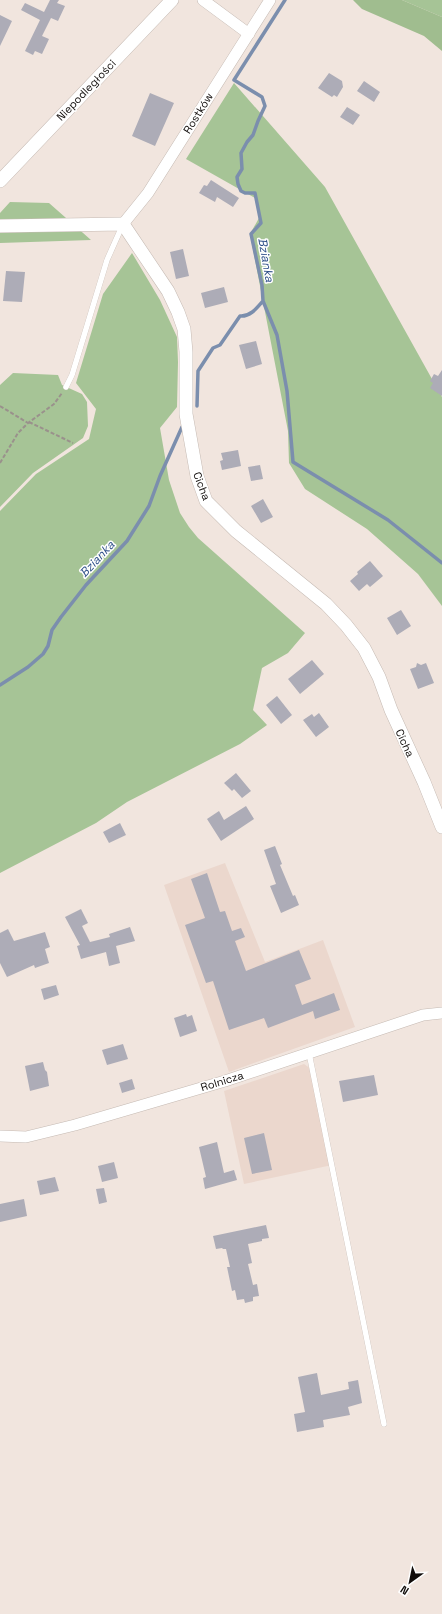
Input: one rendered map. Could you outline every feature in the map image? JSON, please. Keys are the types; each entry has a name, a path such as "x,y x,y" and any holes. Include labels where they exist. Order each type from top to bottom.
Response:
{"street":[{"name":"Niepodległości","path":"0,181 172,0"},
{"path":"203,0 249,34"},
{"name":"Rostków","path":"123,224 148,193 270,0"},
{"path":"0,226 123,224"},
{"name":"Cicha","path":"123,224 168,291 184,329 186,352 186,414 197,476 206,501 236,531 326,604 346,625 364,648 379,677 391,710 440,819 442,828"},
{"name":"Rolnicza","path":"0,1136 26,1137 76,1125 226,1081 423,1015 442,1013"}],"lane":[{"path":"66,387 72,375 107,260 123,224"},
{"path":"309,1053 384,1424"}],"path":[{"path":"0,463 18,433 54,404 66,387"},
{"path":"0,406 29,423 73,443"}],"shaded area":[{"path":"225,863 265,962 323,940 355,1027 229,1072 164,885"},
{"path":"304,1064 311,1069 332,1165 244,1184 224,1091"}],"green space":[{"path":"353,0 402,0 442,17 442,51 424,36 362,9"},
{"path":"402,0 442,0 442,17"},
{"path":"234,83 325,187 442,397 442,606 418,574 367,529 305,489 289,463 288,431 250,234 259,218 255,198 186,159"},
{"path":"10,202 49,203 91,240 0,243 0,213"},
{"path":"132,253 160,300 177,337 177,407 160,428 169,480 180,513 198,538 305,633 288,653 262,668 253,710 267,725 240,744 127,802 96,823 0,873 0,511 36,474 89,439 96,409 76,383 103,294"},
{"path":"13,373 58,375 62,385 82,394 87,402 88,426 83,438 33,473 0,507 0,385"}],"building":[{"path":"50,0 59,0 57,3 65,6 58,21 51,18 42,36 49,39 42,54 35,51 33,55 25,51 40,20 21,10 25,3 44,12"},
{"path":"0,15 12,21 0,46"},
{"path":"329,73 342,81 343,87 337,97 334,95 332,97 318,88"},
{"path":"364,81 380,92 374,102 357,91"},
{"path":"150,93 174,103 155,146 132,136"},
{"path":"347,107 360,115 353,125 340,117"},
{"path":"211,180 239,198 233,207 217,197 215,202 199,193 204,185 207,186"},
{"path":"183,249 189,276 176,279 170,252"},
{"path":"6,271 25,272 22,302 3,301"},
{"path":"224,287 228,302 205,308 201,293"},
{"path":"256,341 262,364 246,369 239,345"},
{"path":"442,370 442,396 430,388 433,383 430,381 434,374 438,376"},
{"path":"238,450 241,466 222,470 220,461 223,460 221,453"},
{"path":"260,465 263,479 251,481 248,467"},
{"path":"263,499 273,517 261,523 251,506"},
{"path":"370,561 383,576 370,587 367,584 359,591 350,581 358,574 357,572"},
{"path":"401,610 411,626 397,635 387,618"},
{"path":"312,660 324,674 300,694 288,679"},
{"path":"417,663 421,665 426,663 434,683 418,689 410,669 416,667"},
{"path":"277,696 292,715 281,724 266,705"},
{"path":"319,713 329,727 316,737 303,720 312,714 314,717"},
{"path":"236,773 251,791 242,798 234,789 232,791 224,783"},
{"path":"246,806 254,819 221,841 207,819 219,811 224,820"},
{"path":"120,823 126,835 109,843 103,832"},
{"path":"275,846 282,864 280,865 293,896 295,895 299,905 281,913 270,886 276,884 264,850"},
{"path":"207,873 220,912 225,911 232,931 241,928 245,937 235,941 246,971 299,950 311,979 295,985 302,1005 334,993 340,1010 315,1019 313,1011 268,1028 264,1018 229,1030 213,981 206,983 185,925 205,918 191,879"},
{"path":"81,909 88,923 82,926 90,942 110,937 109,934 130,927 135,941 116,946 120,963 109,966 106,952 81,959 77,946 80,945 65,917"},
{"path":"8,929 14,941 45,932 50,947 45,949 49,963 35,968 34,965 7,977 0,963 0,933"},
{"path":"56,985 59,995 44,1000 41,989"},
{"path":"186,1014 187,1017 192,1015 197,1031 180,1037 174,1018"},
{"path":"123,1044 128,1059 107,1065 102,1050"},
{"path":"43,1062 47,1072 49,1086 30,1091 25,1066"},
{"path":"374,1075 378,1095 343,1102 339,1081"},
{"path":"132,1079 135,1089 122,1093 119,1083"},
{"path":"264,1133 272,1170 252,1174 244,1138"},
{"path":"217,1142 224,1173 234,1170 237,1180 205,1189 203,1178 206,1177 199,1147"},
{"path":"114,1162 118,1178 102,1182 98,1166"},
{"path":"55,1177 59,1191 40,1195 37,1181"},
{"path":"104,1188 107,1202 99,1204 96,1189"},
{"path":"24,1199 27,1216 0,1222 0,1204"},
{"path":"266,1225 269,1238 248,1244 252,1263 248,1264 253,1285 257,1284 259,1296 253,1297 253,1301 245,1303 244,1299 237,1300 235,1290 232,1291 227,1267 230,1267 226,1249 216,1249 213,1236"},
{"path":"317,1373 321,1395 349,1389 348,1382 358,1380 362,1403 348,1407 350,1415 323,1420 324,1427 297,1432 294,1414 305,1412 298,1377"}],"waterway":[{"name":"Bzianka","path":"197,406 198,371 213,348 220,345 240,316 250,314 263,301 262,285 251,234 261,223 255,193 245,193 241,191 237,177 242,169 241,153 253,135 265,106 262,97 234,80 285,0"},
{"path":"263,301 277,335 287,391 293,462 388,520 442,563"},
{"name":"Bzianka","path":"0,685 28,667 43,654 48,646 52,630 61,617 86,585 127,541 149,506 160,476 182,427"}]}
